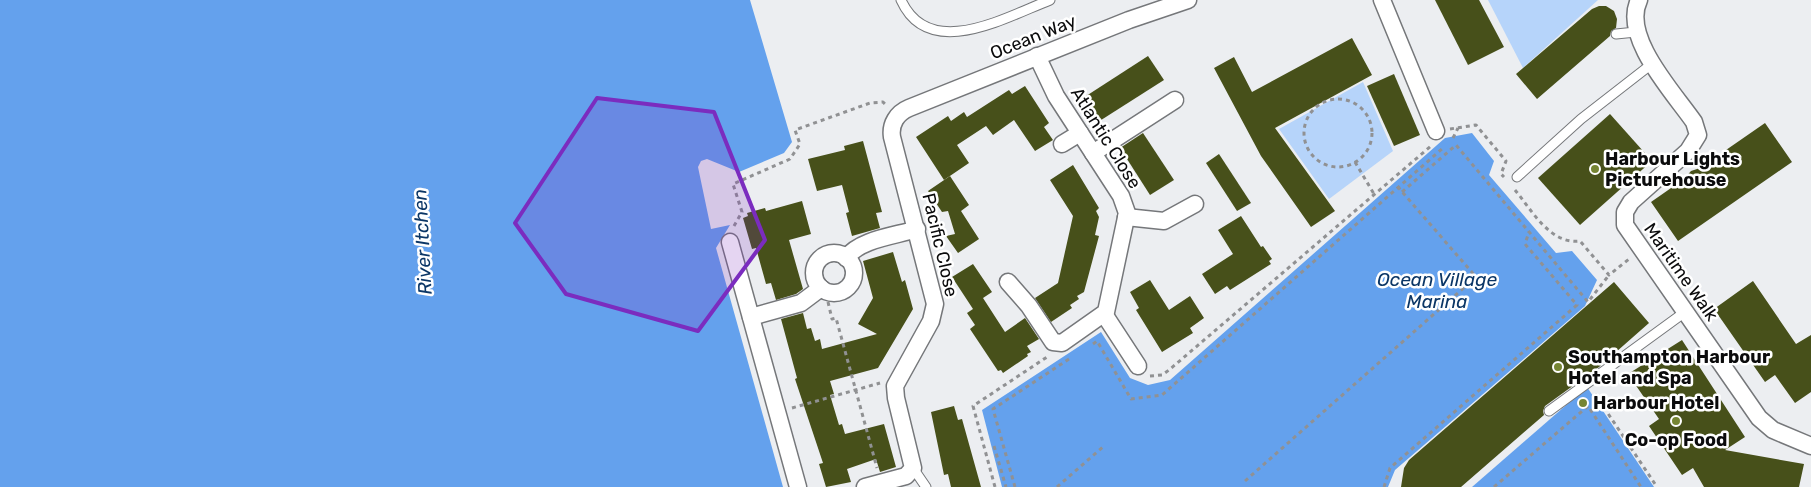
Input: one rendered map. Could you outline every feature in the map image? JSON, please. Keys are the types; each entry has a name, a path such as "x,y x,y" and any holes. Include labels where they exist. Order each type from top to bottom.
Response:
{"street":[{"name":"Ocean Way","path":"896,118 909,108 1037,56 1188,0"},
{"path":"1382,0 1436,131"},
{"path":"1636,32 1635,12 1639,0"},
{"name":"Maritime Walk","path":"1636,32 1653,63 1694,122 1698,136 1688,151 1627,207 1625,224 1765,426 1811,446"},
{"name":"Atlantic Close","path":"1037,56 1056,96 1124,202 1126,217 1104,314"},
{"path":"1093,152 1175,100"},
{"name":"Pacific Close","path":"896,118 892,126 892,136 935,296 935,310 932,321 898,379 894,393 913,468"},
{"path":"1062,144 1080,133"},
{"path":"1126,217 1164,221 1195,204"},
{"path":"846,258 854,250 864,245 917,230"},
{"path":"731,235 750,317 798,487"},
{"path":"836,253 846,258 853,267 853,280 846,290 839,293 823,290 814,279 814,272 820,260 829,254 836,253"},
{"path":"1008,282 1029,306 1053,342 1057,344 1104,314 1138,366"},
{"path":"750,317 801,303 823,290"},
{"path":"874,485 906,476 913,468"}],"lane":[{"path":"901,0 907,13 923,24 937,31 954,33 972,30 1050,0"},
{"path":"1616,34 1636,32"},
{"path":"1517,178 1581,119 1653,63"},
{"path":"1549,411 1587,381 1685,312"},
{"path":"913,468 926,487"}],"path":[{"path":"1342,99 1353,102 1362,108 1369,119 1372,132 1370,146 1362,157 1355,162 1338,167 1326,165 1316,159 1308,150 1304,140 1304,125 1307,118 1318,106 1329,100 1342,99"},
{"path":"731,235 742,212 733,184 790,159 800,144 795,130 870,103 883,102 896,118"},
{"path":"1138,366 1148,375 1155,377 1169,370 1440,138 1436,131 1476,125 1506,161 1501,174 1508,182"},
{"path":"1451,141 1458,128"},
{"path":"1402,192 1456,145 1588,302 1610,275 1641,248"},
{"path":"1088,347 1096,342 1131,399 1162,395 1397,186 1444,147"},
{"path":"1355,162 1374,194"},
{"path":"1245,481 1476,277 1397,186"},
{"path":"1514,189 1553,234 1566,242 1580,241 1610,275"},
{"path":"1384,487 1390,468 1577,305 1525,244 1529,232"},
{"path":"823,290 832,319 836,318 856,390 874,485"},
{"path":"995,487 973,406 1058,350 1057,344"},
{"path":"1015,487 993,410 1073,357"},
{"path":"777,412 898,379"},
{"path":"1587,381 1657,487"},
{"path":"1494,487 1588,406 1641,487"},
{"path":"994,446 1006,487"},
{"path":"1057,487 1104,446"}],"highlighted area":[{"path":"597,98 714,112 765,240 698,331 566,294 515,223"}],"shaded area":[{"path":"1488,0 1598,0 1523,68"},
{"path":"1363,82 1393,151 1329,199 1279,129"}],"water":[{"name":"River Itchen","path":"0,0 750,0 792,142 784,153 739,172 707,159 701,161 698,167 711,229 730,225 716,248 783,487 0,487"},
{"name":"Ocean Village Marina","path":"1472,133 1494,161 1489,175 1556,253 1572,251 1597,280 1585,306 1395,470 1388,487 1002,487 982,410 1101,332 1130,378 1148,385 1170,380 1445,138"},
{"path":"1587,387 1654,487 1472,487"}],"building":[{"path":"1435,0 1479,0 1504,47 1468,65"},
{"path":"1606,6 1614,11 1617,19 1616,28 1611,31 1610,36 1537,99 1516,74 1592,9"},
{"path":"1352,38 1372,75 1275,128 1335,211 1311,227 1261,156 1214,68 1234,57 1252,92"},
{"path":"1148,56 1164,80 1098,122 1083,98"},
{"path":"1394,74 1420,135 1394,146 1367,86"},
{"path":"1025,86 1049,123 1044,127 1053,140 1035,151 1014,120 993,135 986,126 957,145 969,163 944,180 916,137 948,116 951,121 964,112 967,117 1009,90 1012,94"},
{"name":"Harbour Lights Picturehouse","path":"1610,114 1652,161 1580,225 1538,178"},
{"path":"1765,123 1792,162 1678,241 1651,202 1684,179 1691,171 1700,168"},
{"path":"1143,133 1174,180 1150,195 1120,148"},
{"path":"863,141 882,212 876,213 880,228 852,236 846,213 849,212 842,185 817,191 808,159 845,150 844,146"},
{"path":"1219,154 1251,203 1237,211 1206,163"},
{"path":"1073,165 1099,208 1096,211 1099,217 1095,235 1099,236 1084,292 1077,296 1079,299 1070,305 1072,308 1051,322 1035,298 1058,283 1073,216 1050,180"},
{"path":"950,176 969,205 961,211 979,239 958,253 946,236 955,234 948,211 942,212 928,191"},
{"path":"802,201 811,234 789,240 803,289 796,294 776,300 771,283 766,284 756,248 752,249 743,218 748,216 747,213 765,208 766,211"},
{"path":"1241,216 1261,247 1263,246 1272,259 1269,261 1271,264 1230,290 1227,286 1215,294 1202,274 1233,254 1218,230"},
{"path":"893,252 902,282 905,280 913,309 878,368 830,381 834,394 830,395 839,425 842,424 845,434 884,424 896,467 880,472 876,459 847,469 851,482 826,487 819,464 823,463 795,379 797,378 781,319 803,313 807,329 811,328 815,341 820,339 822,349 877,334 858,324 873,298 863,261"},
{"path":"973,264 992,292 983,298 1005,332 1025,318 1039,339 1027,346 1031,352 1027,354 1028,356 1003,373 1001,370 998,371 970,329 975,325 967,313 973,309 952,277"},
{"path":"1150,280 1169,310 1190,296 1204,318 1190,328 1193,333 1162,352 1136,310 1139,308 1130,292"},
{"path":"1753,281 1796,344 1811,335 1811,392 1795,403 1775,375 1765,382 1714,309"},
{"name":"Southampton Harbour Hotel and Spa","path":"1614,282 1649,323 1599,367 1545,406 1544,415 1461,487 1401,487 1404,468 1409,460"},
{"path":"1682,340 1745,437 1725,450 1804,464 1799,487 1704,487 1693,468 1682,475 1649,426 1659,419 1628,374"},
{"path":"954,406 958,420 962,419 981,487 951,487 948,474 944,475 931,412"}],"place":[{"name":"Harbour Lights Picturehouse","path":"1595,169"},
{"name":"Southampton Harbour Hotel and Spa","path":"1558,367"},
{"name":"Harbour Hotel","path":"1583,403"},
{"name":"Co-op Food","path":"1676,421"}]}
